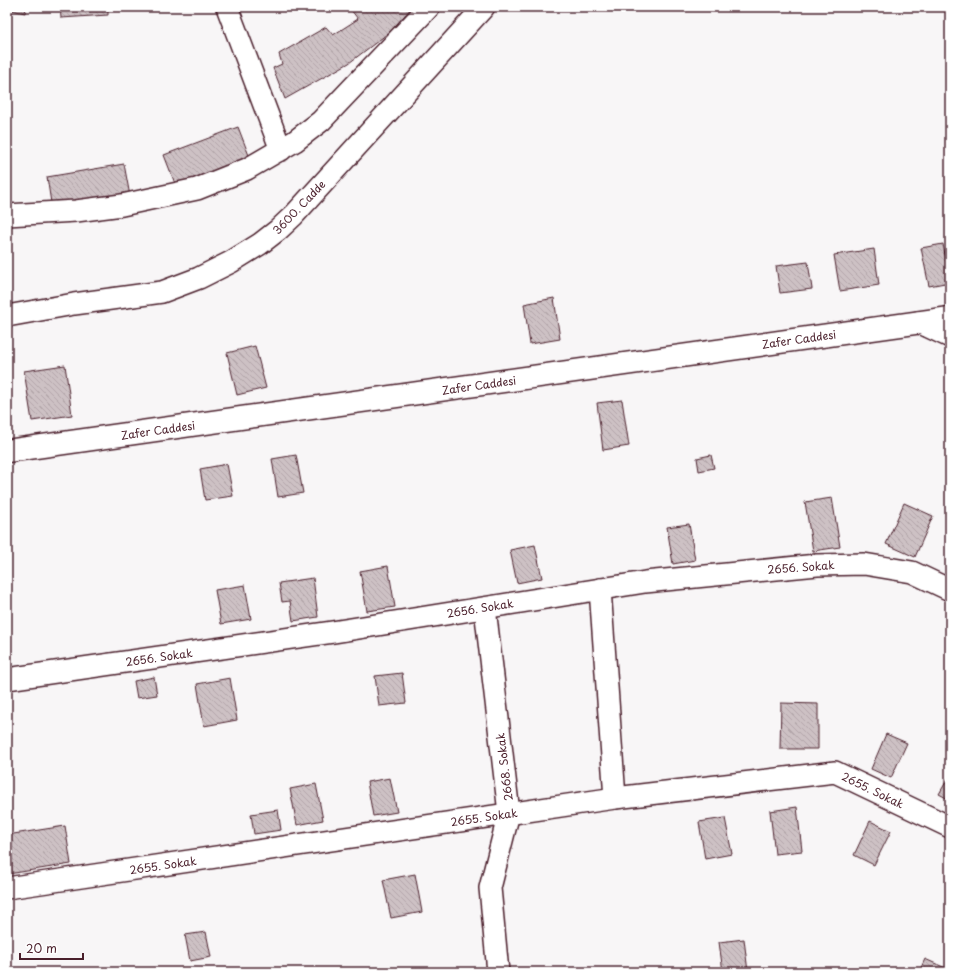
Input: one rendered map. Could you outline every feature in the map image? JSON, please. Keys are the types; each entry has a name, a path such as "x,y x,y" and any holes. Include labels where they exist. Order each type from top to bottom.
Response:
{"main road":[{"name":"Zafer Caddesi","path":"7,451 950,318"}],"street":[{"path":"227,7 280,150"},
{"path":"7,215 76,211 122,206 197,189 247,169 280,150 321,121 429,7"},
{"name":"3600. Cadde","path":"7,316 74,304 162,292 199,278 231,262 260,244 294,215 484,7"},
{"path":"918,322 950,338"},
{"name":"2656. Sokak","path":"7,679 325,633 645,582 809,566 864,564 912,572 950,590"},
{"path":"600,589 615,798"},
{"name":"2668. Sokak","path":"485,608 509,813 490,888 498,972"},
{"name":"2655. Sokak","path":"7,888 615,798 835,772 950,827"}],"building":[{"path":"7,7 26,7 25,13 7,9"},
{"path":"60,7 108,7 108,15 61,18"},
{"path":"353,7 412,7 391,31 349,63 285,99 273,68 282,64 279,54 326,27 333,35 358,19 351,10"},
{"path":"238,127 250,158 176,186 164,155"},
{"path":"124,164 130,196 52,209 47,177"},
{"path":"943,244 950,282 929,286 921,248"},
{"path":"874,249 879,285 840,291 834,255"},
{"path":"808,262 812,289 780,293 776,266"},
{"path":"554,298 560,339 530,344 524,304"},
{"path":"255,346 266,388 237,395 227,353"},
{"path":"65,365 72,415 32,421 24,371"},
{"path":"622,400 629,446 603,450 597,403"},
{"path":"296,455 303,493 278,497 272,459"},
{"path":"711,455 714,468 699,471 697,458"},
{"path":"227,464 233,496 205,500 200,469"},
{"path":"832,498 840,547 813,551 805,502"},
{"path":"904,503 933,516 915,557 886,544"},
{"path":"689,524 695,560 673,564 667,527"},
{"path":"535,545 542,578 517,583 510,550"},
{"path":"388,566 395,607 367,611 360,571"},
{"path":"313,578 318,617 293,621 290,601 282,602 279,583"},
{"path":"245,585 251,619 221,624 215,590"},
{"path":"402,673 406,703 379,706 375,676"},
{"path":"154,677 157,695 137,698 134,681"},
{"path":"230,678 237,720 204,726 197,684"},
{"path":"781,703 818,704 818,749 780,749"},
{"path":"886,734 907,743 891,778 871,769"},
{"path":"950,775 950,800 939,794"},
{"path":"390,778 397,812 373,816 367,782"},
{"path":"316,784 323,820 297,825 290,789"},
{"path":"797,807 802,851 775,854 770,811"},
{"path":"278,810 281,830 254,834 251,814"},
{"path":"725,818 732,854 705,859 699,822"},
{"path":"870,821 891,831 874,865 854,855"},
{"path":"65,826 71,864 8,874 7,835"},
{"path":"415,874 422,912 391,918 383,880"},
{"path":"206,932 211,957 190,961 185,935"},
{"path":"744,939 748,972 723,972 719,942"},
{"path":"925,959 950,970 950,972 919,972"}]}
